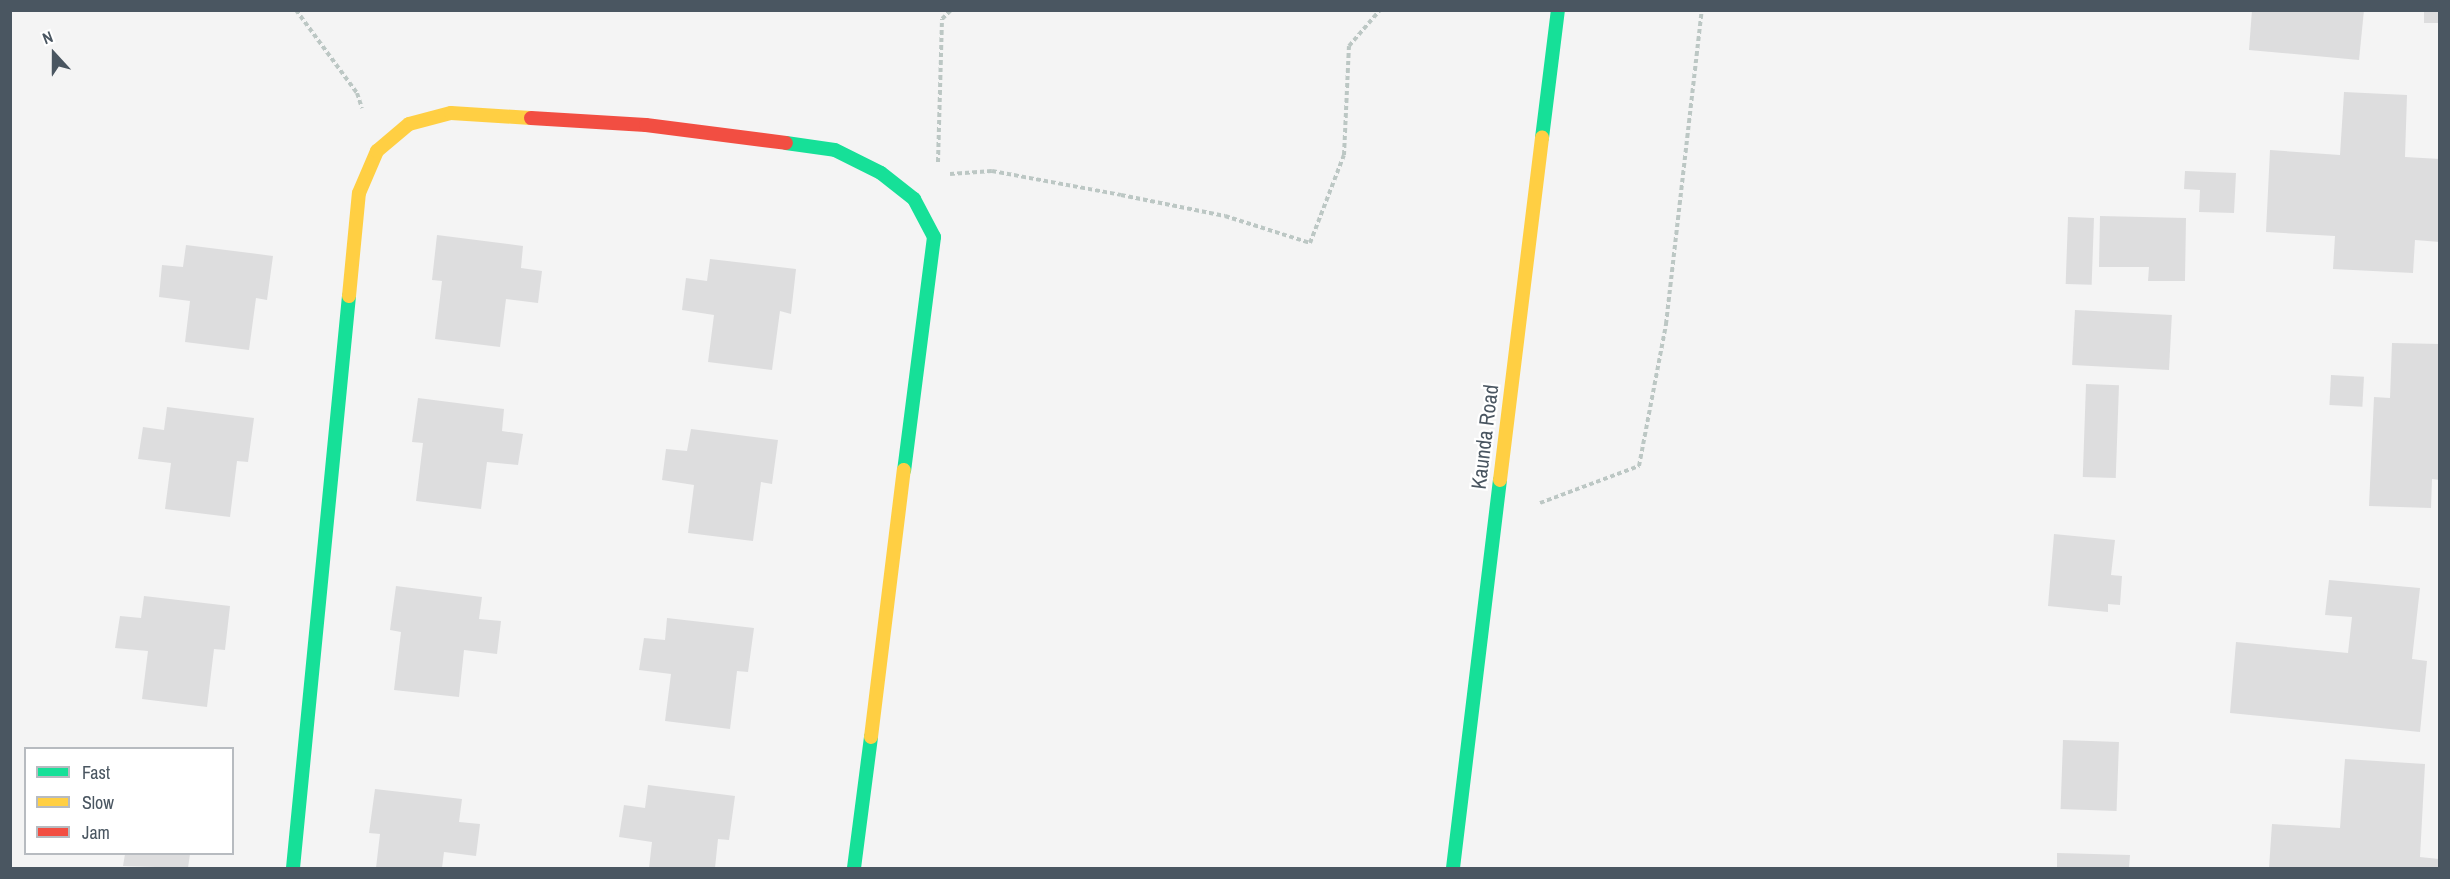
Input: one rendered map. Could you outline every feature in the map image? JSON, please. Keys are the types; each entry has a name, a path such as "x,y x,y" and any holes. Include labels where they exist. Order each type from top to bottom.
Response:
{"street":[{"name":"Kaunda Road","path":"1453,868 1558,10"},
{"path":"293,868 359,193 377,151 409,124 451,113 646,125 835,150 881,173 914,199 934,237 854,868"}],"path":[{"path":"296,10 357,93 377,151"},
{"path":"939,166 942,19 951,10"},
{"path":"940,175 992,171 1225,216 1310,243 1344,155 1349,46 1380,10"},
{"path":"1496,520 1639,466 1666,324 1702,10"}],"building":[{"path":"2252,10 2364,10 2359,60 2249,50"},
{"path":"2424,10 2440,10 2440,23 2424,23"},
{"path":"2344,92 2407,95 2405,157 2440,159 2440,242 2415,240 2413,273 2333,269 2335,236 2266,232 2270,150 2340,155"},
{"path":"2185,171 2236,173 2234,213 2199,212 2200,190 2184,189"},
{"path":"2100,216 2186,218 2185,281 2148,281 2149,267 2099,267"},
{"path":"2068,217 2094,218 2092,285 2066,284"},
{"path":"437,235 523,246 521,268 542,271 538,303 506,299 500,347 435,339 442,281 432,280"},
{"path":"186,245 273,256 267,300 256,298 249,350 185,342 190,301 159,297 162,265 183,267"},
{"path":"710,259 796,269 791,314 780,311 772,370 708,362 714,315 682,310 686,278 707,281"},
{"path":"2075,310 2172,315 2169,370 2072,365"},
{"path":"2392,343 2440,344 2440,480 2432,479 2431,508 2369,506 2374,397 2390,398"},
{"path":"2331,375 2364,377 2362,407 2329,405"},
{"path":"2086,384 2119,385 2116,478 2083,477"},
{"path":"418,398 504,409 502,431 523,434 518,465 487,462 481,509 416,501 423,443 412,442"},
{"path":"167,407 254,418 248,462 237,461 230,517 165,509 171,463 138,459 143,427 164,430"},
{"path":"691,429 778,440 772,484 761,482 753,541 688,533 694,485 662,480 666,449 687,451"},
{"path":"2054,534 2115,540 2111,575 2122,576 2120,605 2108,604 2108,612 2048,606"},
{"path":"2329,580 2420,588 2412,659 2427,661 2420,732 2230,713 2236,642 2348,653 2352,617 2325,615"},
{"path":"396,586 482,597 479,619 501,621 497,654 464,650 459,697 394,690 401,632 390,630"},
{"path":"144,596 230,606 225,650 214,649 207,707 142,699 148,651 115,648 120,616 141,618"},
{"path":"667,618 754,628 748,672 737,671 730,729 665,721 671,674 639,670 644,638 665,640"},
{"path":"2063,740 2119,742 2117,811 2061,809"},
{"path":"2345,759 2425,764 2420,857 2439,859 2439,868 2269,868 2272,824 2340,828"},
{"path":"648,785 735,796 729,840 718,839 715,868 649,868 652,842 619,837 624,805 645,808"},
{"path":"375,789 462,799 459,822 480,824 476,856 444,852 442,868 376,868 380,834 369,833"},
{"path":"2057,853 2130,855 2129,868 2057,868"},
{"path":"125,855 190,855 188,868 123,866"}],"traffic: fast":[{"path":"1542,138 1558,10"},
{"path":"786,143 835,150 881,173 914,199 934,237 904,470"},
{"path":"293,868 349,296"},
{"path":"1453,868 1500,480"},
{"path":"854,868 871,737"}],"traffic: slow":[{"path":"349,296 359,193 377,151 409,124 451,113 531,118"},
{"path":"1500,480 1542,138"},
{"path":"871,737 904,470"}],"traffic: jam":[{"path":"531,118 646,125 786,143"}]}
